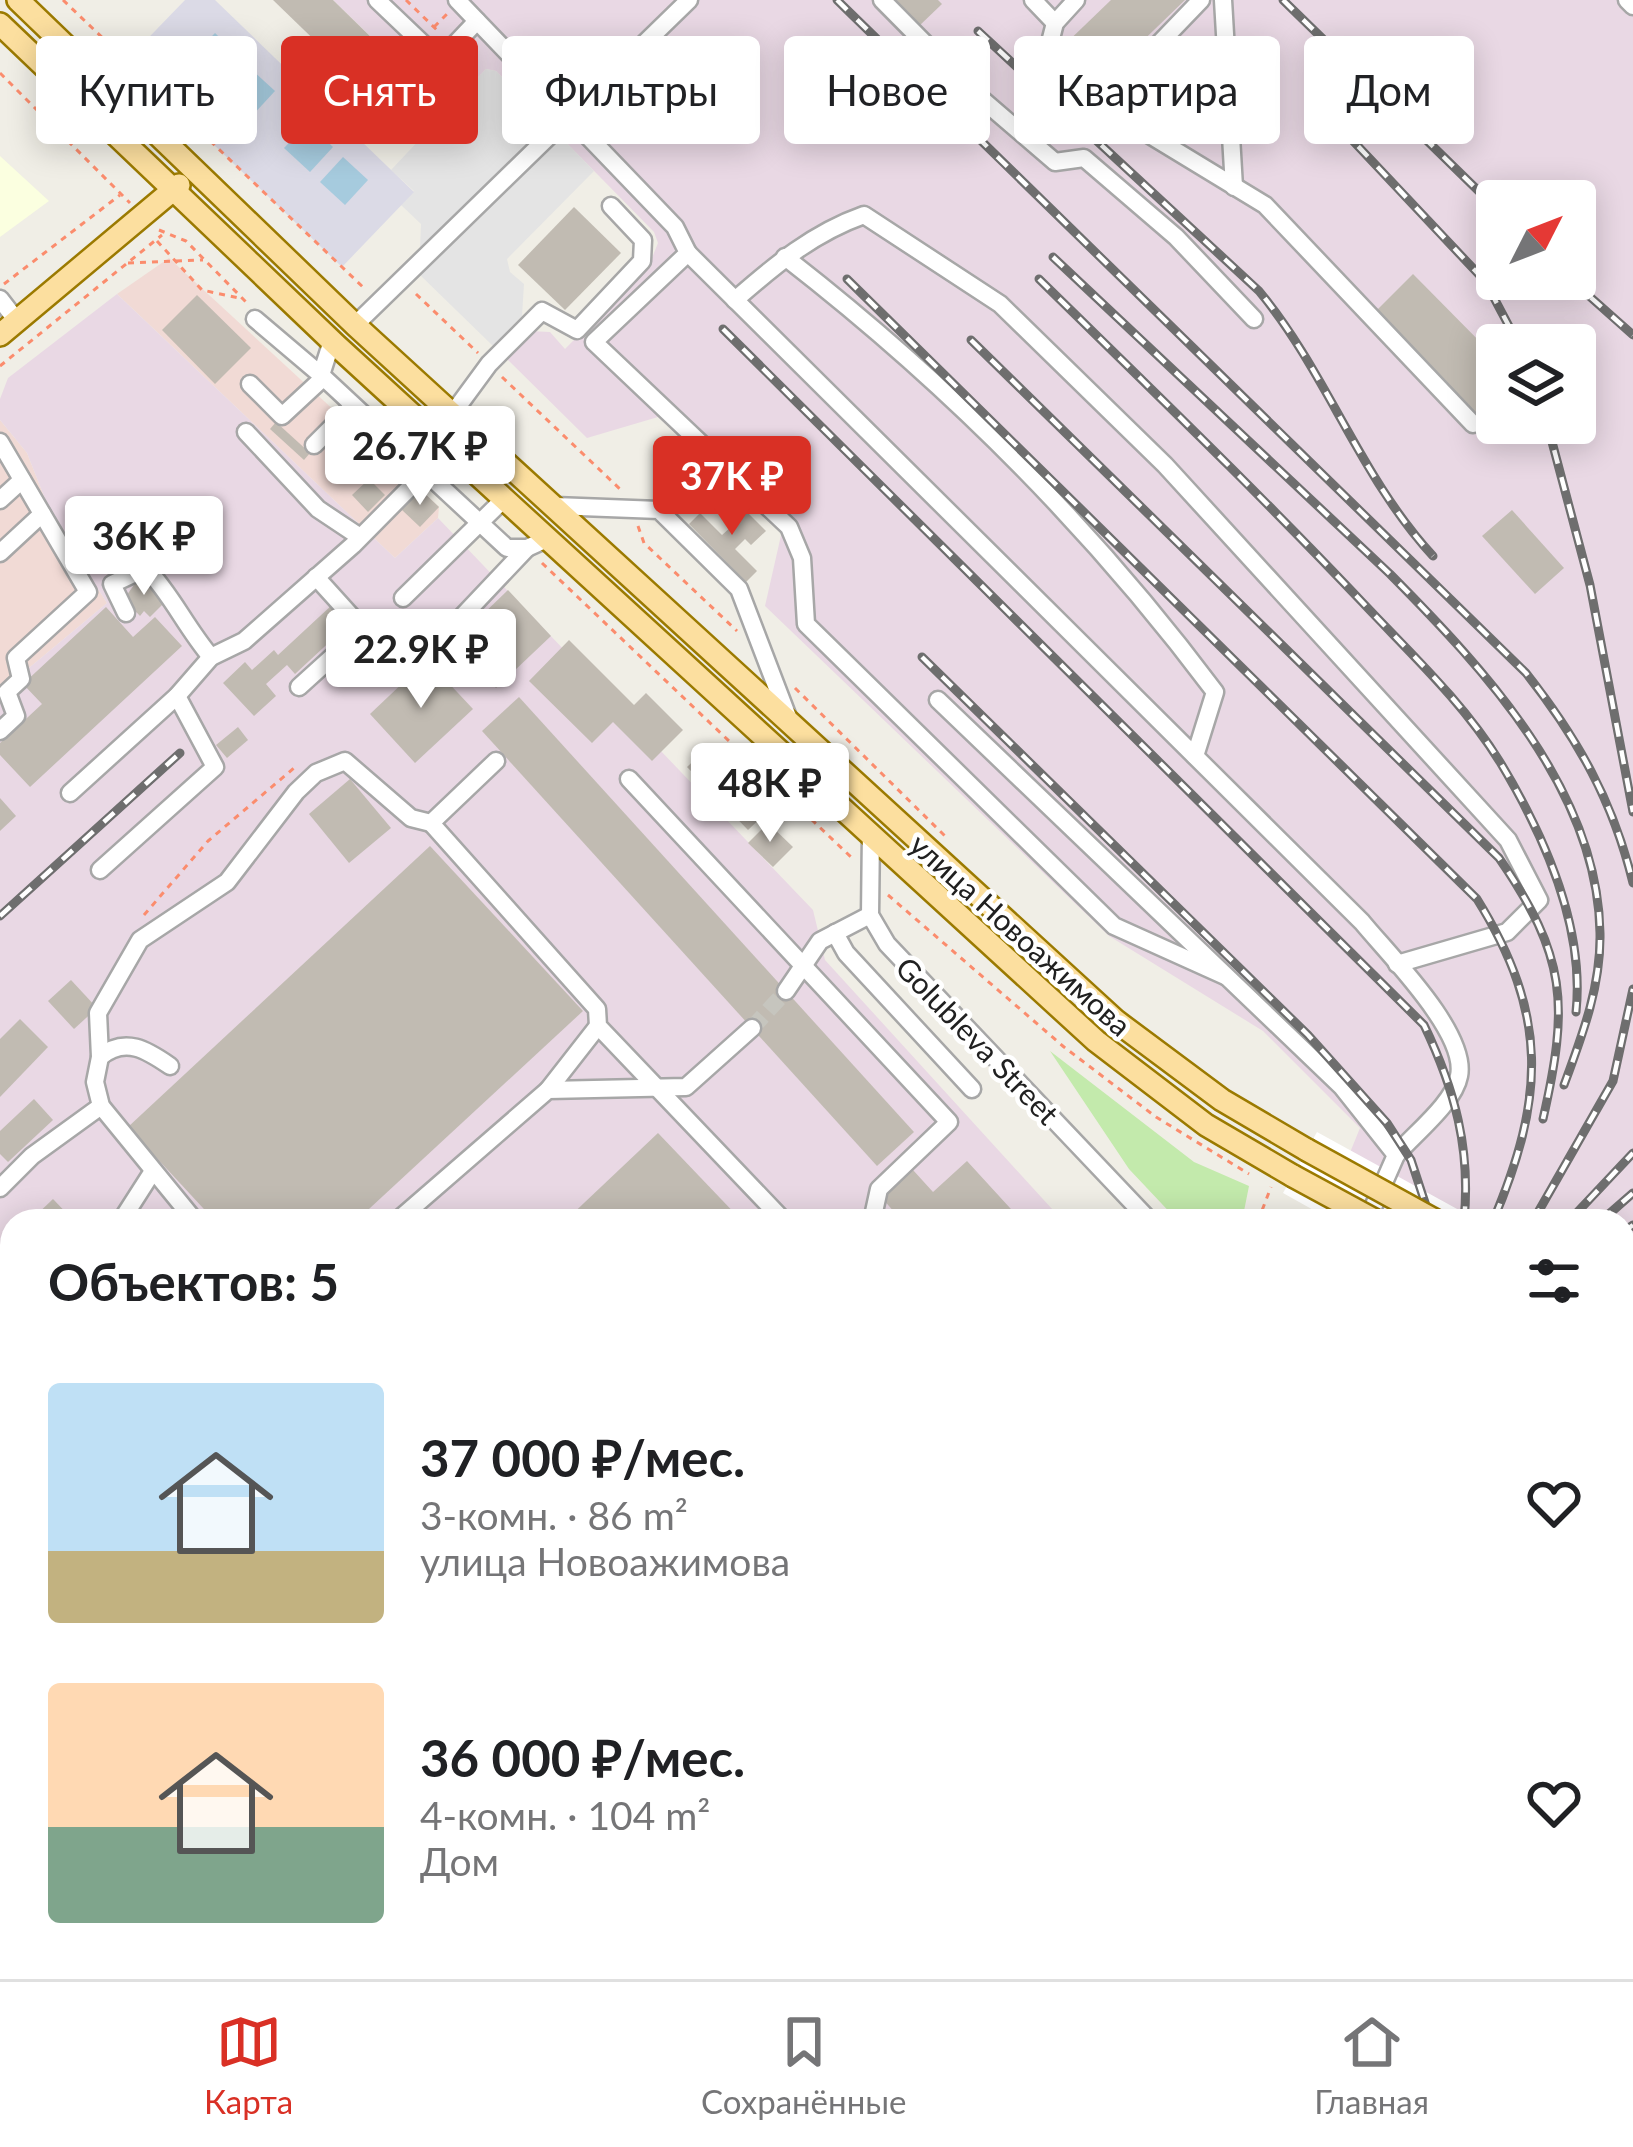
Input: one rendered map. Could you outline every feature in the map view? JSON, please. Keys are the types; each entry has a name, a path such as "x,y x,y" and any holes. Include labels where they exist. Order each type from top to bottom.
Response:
{"main road":[{"name":"улица Новоажимова","path":"23,2 355,325 1116,1021 1203,1087 1414,1209"},
{"name":"улица Новоажимова","path":"0,24 332,341 1134,1072 1288,1183 1345,1209"},
{"path":"8,328 194,172"}],"street":[{"path":"377,0 415,36"},
{"path":"457,0 502,47"},
{"path":"652,36 688,0"},
{"path":"882,0 970,88 1055,162 1084,158 1176,237 1254,319"},
{"path":"1033,0 1054,23"},
{"path":"1051,36 1054,23 1076,0"},
{"path":"1166,36 1201,0"},
{"path":"1223,0 1234,187"},
{"path":"463,36 477,21"},
{"path":"355,325 543,144"},
{"path":"597,144 676,227 688,253 1195,756 1397,964 1433,1008 1460,1057 1459,1080 1396,1155 1376,1209"},
{"path":"1164,144 1264,206 1474,424"},
{"path":"453,413 489,364 542,311 577,330 642,261 643,240 611,206"},
{"path":"735,299 831,226 864,215 1000,304 1165,465 1508,840 1539,900 1507,932 1397,964"},
{"path":"688,253 594,342 789,527 802,558 806,624 1114,926 1226,976"},
{"path":"785,257 957,405 1135,586 1215,692 1195,756"},
{"path":"0,298 8,328"},
{"path":"252,312 478,525 507,548 527,548"},
{"path":"250,384 282,416 322,376 332,341"},
{"path":"314,445 353,406"},
{"path":"246,432 318,509 360,537"},
{"path":"0,442 88,592 16,658 21,679 2,688 16,716 0,731"},
{"path":"70,793 177,696 211,657 244,640 316,577 451,447"},
{"path":"0,500 22,480"},
{"path":"403,598 505,498"},
{"path":"555,506 659,510 739,589 791,724"},
{"path":"0,553 42,514"},
{"path":"457,622 527,548 549,538"},
{"path":"126,614 112,584 146,568 171,595 172,610 211,657"},
{"path":"299,687 363,629 316,577"},
{"path":"100,870 214,766 177,696"},
{"path":"938,700 1342,1087 1396,1155"},
{"path":"185,1209 100,1106 94,1082 100,1058 98,1013 140,940 227,882 316,773 345,761 411,818 431,823 597,1010 598,1026 772,1209"},
{"path":"431,823 496,761"},
{"path":"629,779 949,1122 879,1189 875,1209"},
{"path":"786,991 820,941 870,915 871,832"},
{"name":"Golubleva Street","path":"870,915 887,944 1139,1209"},
{"path":"835,933 846,953 972,1089"},
{"path":"411,1209 548,1090 598,1026"},
{"path":"548,1090 686,1087 752,1028"},
{"path":"100,1058 112,1047 130,1045 170,1066"},
{"path":"4,1177 100,1106"},
{"path":"129,1209 153,1171"}],"path":[{"path":"63,0 366,290 412,290 624,493 644,543 763,656"},
{"path":"406,0 444,36"},
{"path":"0,73 116,183"},
{"path":"0,287 121,194"},
{"path":"0,366 163,234 187,241 252,312"},
{"path":"156,239 202,290 243,299"},
{"path":"127,264 205,260"},
{"path":"527,548 896,905 1156,1118 1253,1176"},
{"path":"796,689 946,837"},
{"path":"140,940 142,920 152,904 208,841 291,768 316,773"},
{"path":"1262,1209 1271,1186 1288,1183"}],"shaded area":[{"path":"185,0 215,0 252,36 150,36"},
{"path":"333,0 1633,0 1633,1209 1327,1209 1360,1128 1263,1031 1109,936 765,606 782,531 658,417 587,438 504,356 529,331 550,332 565,349 650,263 658,243 654,232 568,144 760,144 760,36 502,36 502,77 486,69 478,77 478,36 370,36"},
{"path":"257,41 281,64 281,144 364,144 414,192 342,267 213,144 257,144"},
{"path":"486,69 502,77 502,144 568,144 594,171 507,259 510,272 524,284 522,316 493,346 419,274 421,224 401,205 414,191 391,170 415,144 478,144 478,78"},
{"path":"0,156 49,201 0,237"},
{"path":"169,258 439,507 438,518 395,558 117,294"},
{"path":"117,294 395,558 438,518 813,910 825,960 1052,1209 0,1209 0,692 107,603 53,519 27,453 0,420 0,399 8,378"},
{"path":"0,420 27,453 53,519 107,603 0,692"}],"green space":[{"path":"1050,1051 1194,1162 1249,1186 1244,1209 1167,1209 1129,1169"}],"water":[{"path":"257,74 275,91 257,111"},
{"path":"288,144 333,147 310,172 284,148"},
{"path":"343,157 368,180 345,205 320,182"}],"pier":[{"path":"1317,1132 1457,1209 1312,1209 1283,1193"}],"building":[{"path":"273,0 333,0 370,36 310,36"},
{"path":"892,0 938,0 942,4 918,27"},
{"path":"1111,0 1185,0 1148,36 1074,36"},
{"path":"574,207 621,253 565,310 518,265"},
{"path":"1413,274 1476,338 1476,413 1376,311"},
{"path":"197,295 251,348 215,384 162,330"},
{"path":"276,422 310,453 304,460 270,429"},
{"path":"369,479 385,495 368,512 352,495"},
{"path":"421,490 439,507 420,527 402,510"},
{"path":"738,503 766,531 751,545 745,539 735,549 757,571 746,582 689,524 700,513 722,535 732,526 723,517"},
{"path":"1512,510 1564,568 1535,594 1482,536"},
{"path":"141,575 166,601 150,617 144,611 140,616 124,599"},
{"path":"508,590 551,636 496,688 453,643"},
{"path":"333,604 350,623 295,674 287,665 266,684 276,696 254,716 223,683 245,662 252,670 274,650 278,655"},
{"path":"106,607 133,637 155,617 182,646 30,787 0,755 0,743 42,704 23,684"},
{"path":"569,640 634,705 646,693 683,730 652,761 613,722 592,743 529,681"},
{"path":"427,660 473,709 415,763 370,714"},
{"path":"519,697 914,1132 877,1166 482,731"},
{"path":"238,727 248,740 227,758 216,745"},
{"path":"709,746 770,809 748,830 687,767"},
{"path":"350,779 391,828 349,863 309,814"},
{"path":"0,798 16,816 0,831"},
{"path":"768,823 793,847 773,867 748,843"},
{"path":"430,846 583,1011 369,1209 204,1209 128,1127"},
{"path":"71,980 97,1008 74,1029 48,1001"},
{"path":"20,1019 48,1047 0,1097 0,1039"},
{"path":"34,1099 53,1120 8,1162 0,1154 0,1131"},
{"path":"658,1133 731,1209 578,1209"},
{"path":"967,1161 1011,1209 892,1209 882,1198 913,1170 933,1192"},
{"path":"53,1199 63,1209 43,1209"}],"tunnel":[{"path":"752,1028 786,991"}],"railway":[{"path":"837,0 1526,673 1592,772 1633,883"},
{"path":"1283,0 1476,188"},
{"path":"978,31 1259,291 1305,356 1385,493 1433,556"},
{"path":"1356,144 1485,281 1508,324"},
{"path":"1053,257 1390,574 1462,650 1530,736 1580,830 1594,880 1600,933 1594,992 1564,1085"},
{"path":"847,279 1477,899 1517,981 1531,1057 1523,1135 1498,1209"},
{"path":"1039,279 1323,562 1470,719 1532,820 1558,882 1574,947 1576,1012"},
{"path":"1594,300 1633,335"},
{"path":"723,329 1424,1025 1458,1120 1465,1209"},
{"path":"971,340 1499,858 1538,924 1556,982 1557,1044 1543,1119"},
{"path":"1553,444 1590,585 1633,812"},
{"path":"922,657 1308,1035 1387,1123 1411,1160 1427,1209"},
{"path":"0,916 180,753"},
{"path":"1540,1209 1613,1081 1633,989"},
{"path":"1580,1209 1633,1153"},
{"path":"1615,1209 1633,1193"}]}
